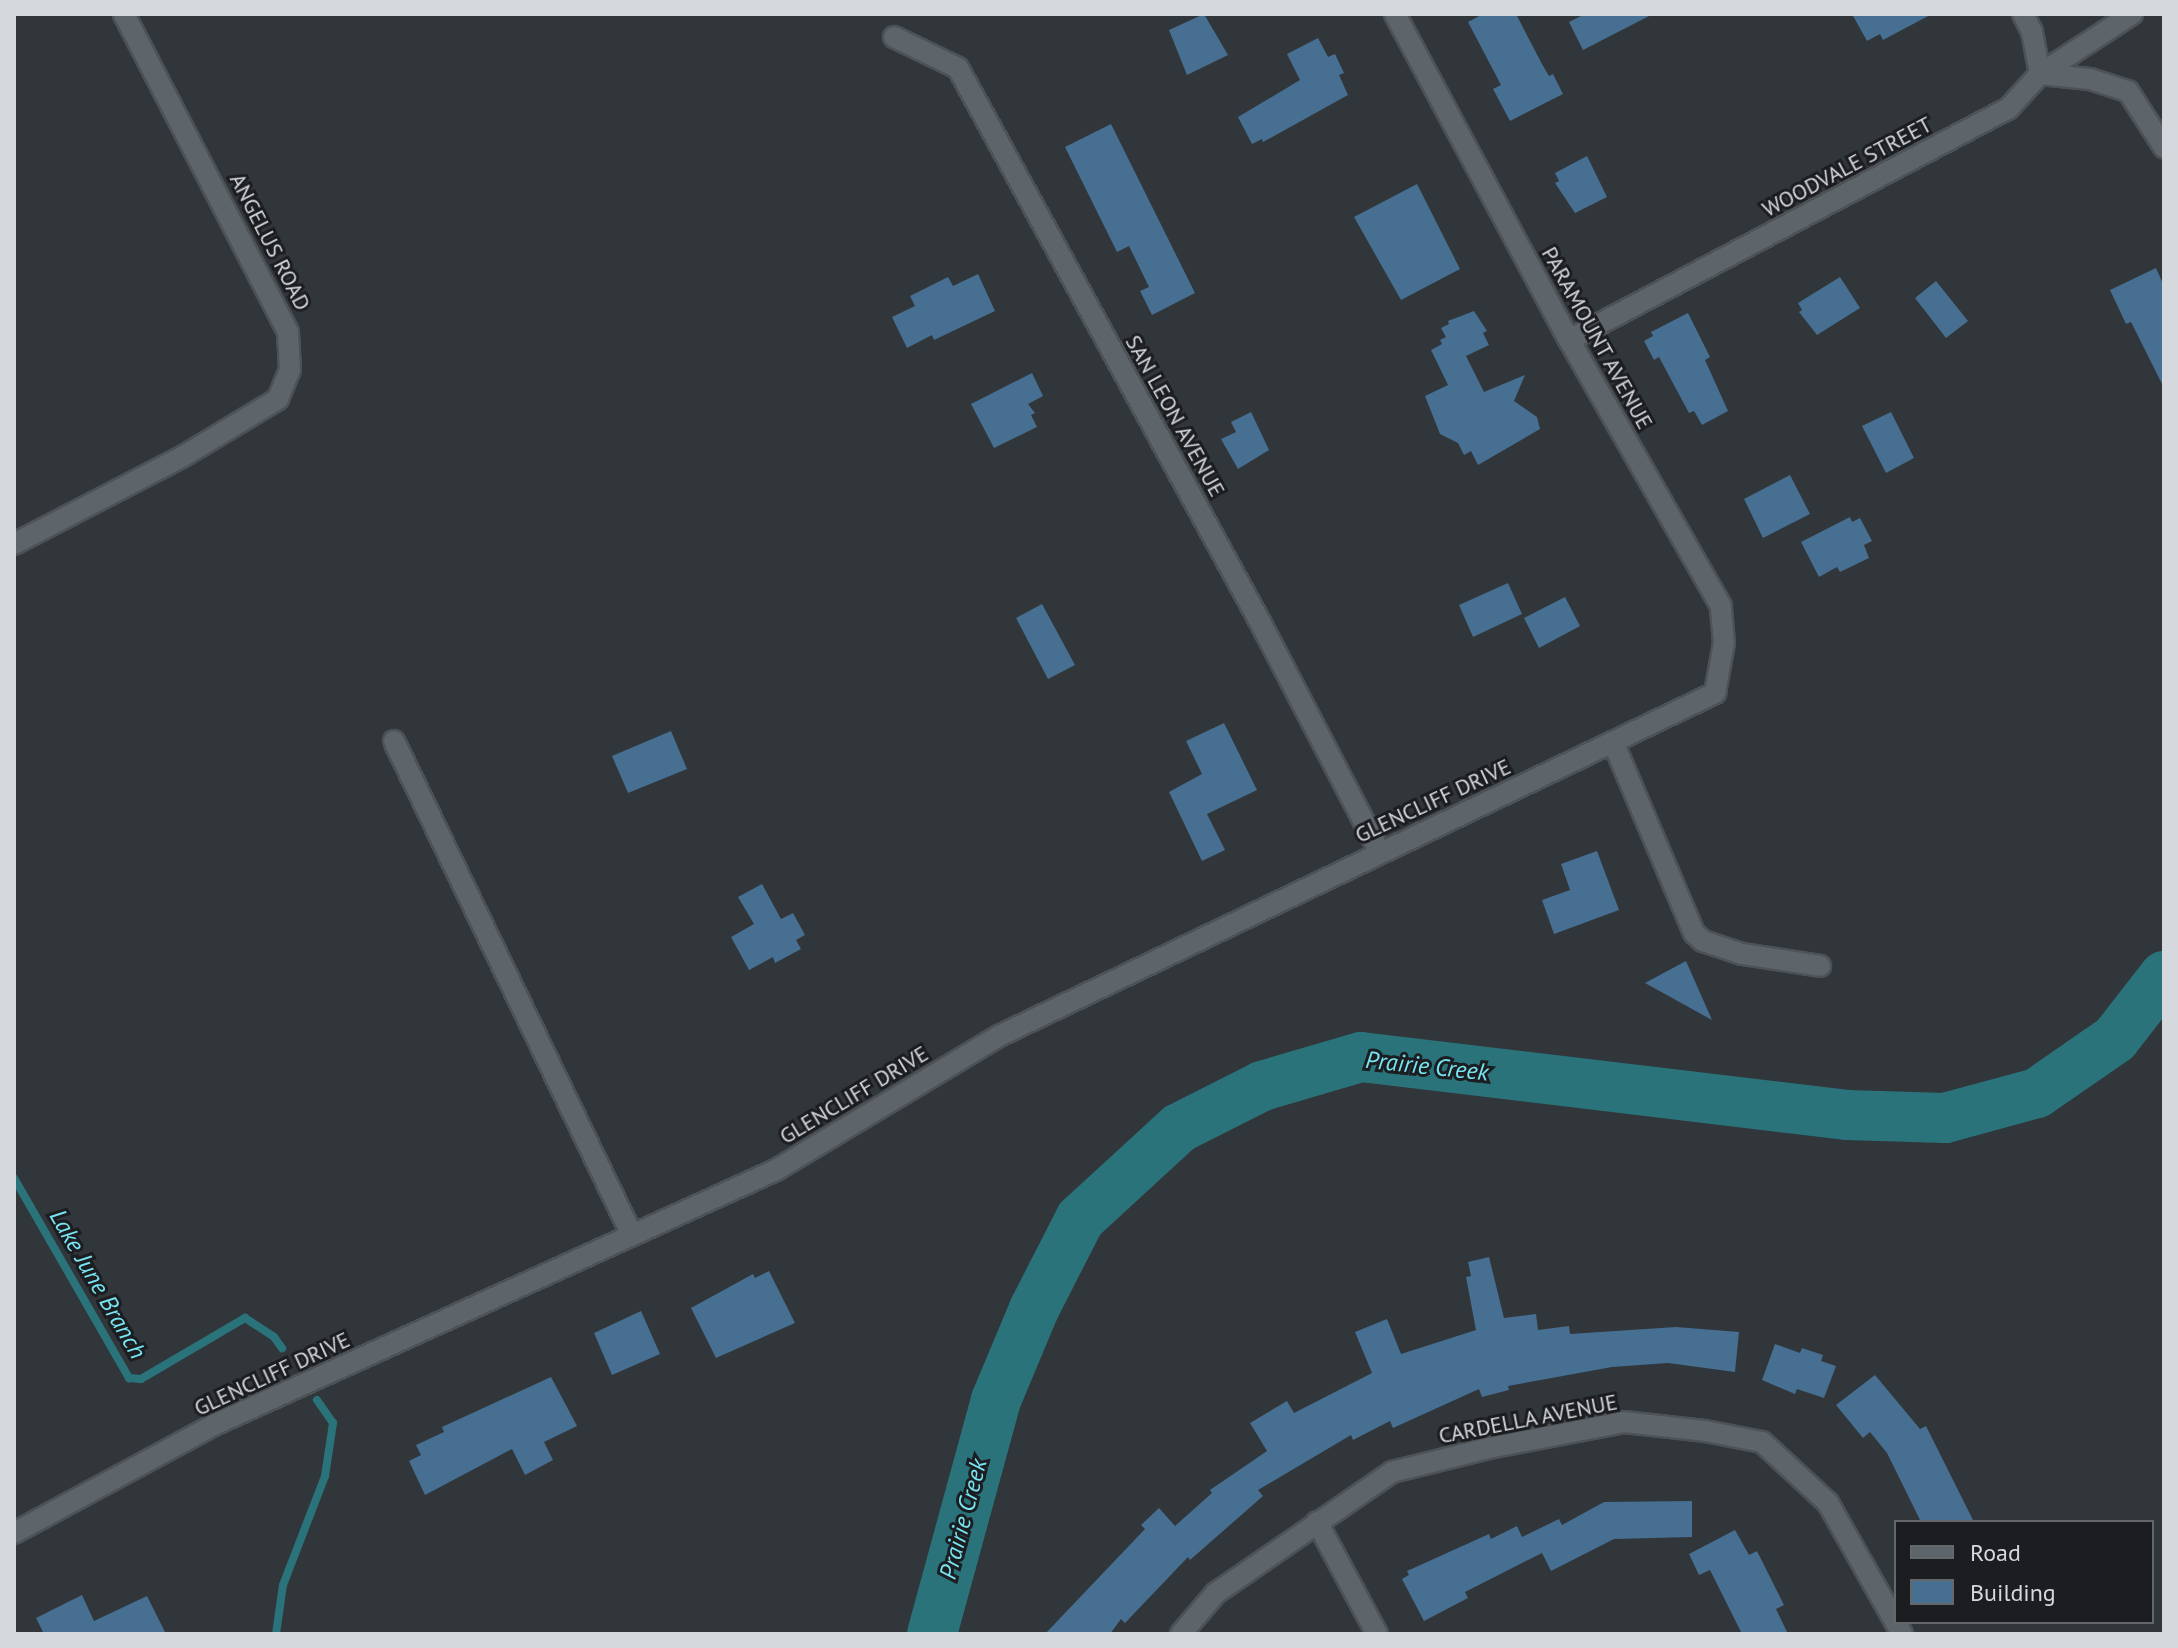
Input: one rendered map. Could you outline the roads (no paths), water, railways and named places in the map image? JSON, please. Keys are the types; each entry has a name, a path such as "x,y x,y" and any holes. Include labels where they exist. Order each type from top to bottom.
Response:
{"street":[{"name":"ANGELUS ROAD","path":"14,544 182,457 278,399 290,370 288,332 124,14"},
{"name":"PARAMOUNT AVENUE","path":"1395,14 1569,340 1721,606 1724,643 1715,693"},
{"path":"2023,14 2032,32 2040,74 2090,79 2128,91 2164,147"},
{"name":"WOODVALE STREET","path":"1569,340 2008,109 2040,74 2132,14"},
{"name":"SAN LEON AVENUE","path":"894,37 958,68 1259,620 1380,852"},
{"name":"GLENCLIFF DRIVE","path":"14,1533 216,1424 776,1170 1001,1035 1715,693"},
{"path":"394,741 632,1235"},
{"path":"1613,742 1694,933 1703,941 1742,954 1820,966"},
{"name":"CARDELLA AVENUE","path":"1181,1634 1216,1593 1392,1472 1489,1448 1624,1422 1705,1431 1762,1442 1828,1503 1894,1620"},
{"path":"1317,1522 1377,1634"}],"waterway":[{"name":"Prairie Creek","path":"932,1634 996,1400 1034,1309 1080,1219 1179,1128 1262,1086 1361,1057 1847,1115 1945,1118 2037,1093 2115,1039 2164,976"},
{"name":"Lake June Branch","path":"14,1178 129,1378 141,1379 245,1318 274,1337 282,1348"},
{"name":"Lake June Branch","path":"276,1634 283,1585 325,1476 333,1423 317,1400"}]}
